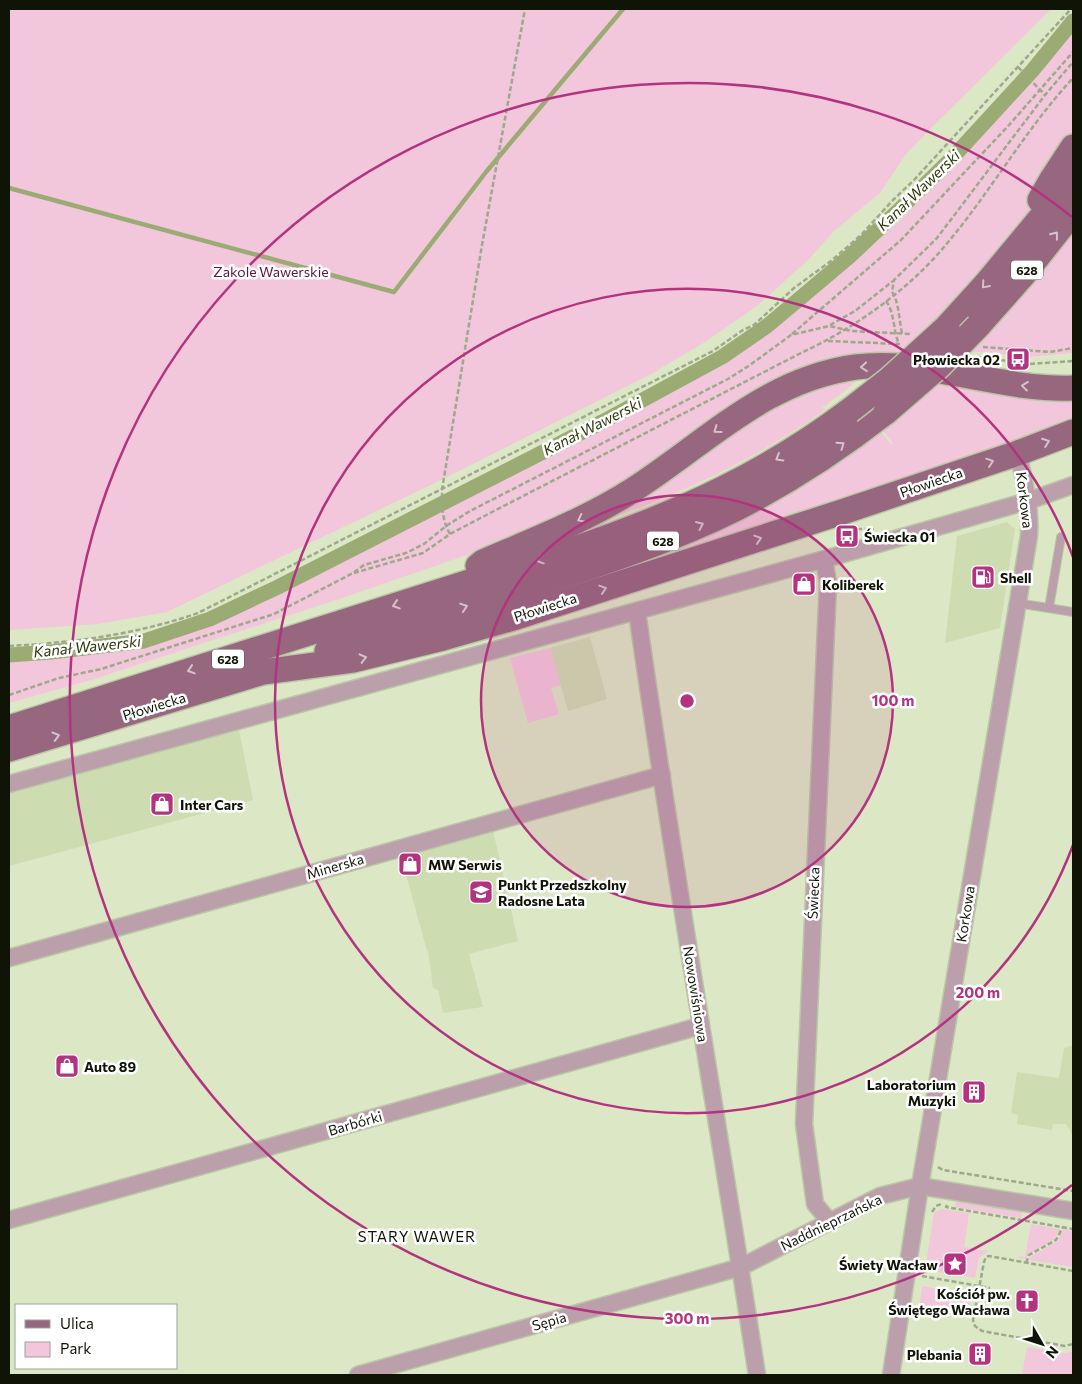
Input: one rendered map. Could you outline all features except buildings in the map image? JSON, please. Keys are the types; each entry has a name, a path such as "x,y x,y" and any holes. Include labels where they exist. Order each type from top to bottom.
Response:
{"main road":[{"name":"628","path":"443,591 595,542 685,508 762,468 802,444 890,379 947,327 1017,247 1052,179 1073,148"},
{"path":"1017,247 1073,179"},
{"name":"628","path":"263,672 579,571 684,532 738,507 798,474 886,412 938,366 978,326 1018,281 1073,212"},
{"path":"443,591 484,562 586,517 632,491 755,404 795,383 836,371 874,366 919,368 1034,387 1073,388"},
{"name":"Płowiecka","path":"9,749 143,710 263,672 353,660 480,628 845,511 1018,453 1073,432"},
{"name":"Płowiecka","path":"9,728 443,591"}],"street":[{"name":"Korkowa","path":"891,1375 920,1186 1029,536 1028,501 1018,453"},
{"name":"Płowiecka","path":"9,784 824,559 1028,501 1073,485"},
{"name":"Świecka","path":"824,559 828,583 804,1124 815,1204 830,1222"},
{"name":"Nowowiśniowa","path":"637,611 700,1026 741,1267 757,1375"},
{"name":"Minerska","path":"9,958 662,775"},
{"name":"Barbórki","path":"9,1220 700,1026"},
{"name":"Naddnieprzańska","path":"741,1267 880,1196 920,1186 1073,1211"},
{"name":"Sępia","path":"358,1375 741,1267"}],"lane":[{"path":"1049,608 1061,536"},
{"path":"1017,603 1073,612"}],"path":[{"path":"450,534 443,512 442,491 482,244 525,9"},
{"path":"9,646 137,631 198,613 713,352 743,330 754,325 794,288 831,261 860,235 914,180 1071,9"},
{"path":"791,335 900,240 1073,52"},
{"path":"829,326 855,310 894,280 937,238 1073,62"},
{"path":"1018,68 1046,96"},
{"path":"9,695 60,678 101,669 274,614 353,573 423,553 450,534 828,341 894,295 943,249 1052,103 1073,78"},
{"path":"894,280 892,292 897,298 896,306 902,333"},
{"path":"886,301 890,306 899,344"},
{"path":"353,573 364,564 406,553 424,544 446,526"},
{"path":"952,1171 1073,1191"},
{"path":"953,1208 1073,1229"},
{"path":"1026,1263 1029,1255 1056,1240 1063,1227"},
{"path":"990,1252 989,1256 985,1258 979,1286 973,1320 976,1326 980,1330 1065,1346 1073,1344"},
{"path":"989,1256 1073,1271"},
{"path":"1016,1256 1016,1261"},
{"path":"922,1276 990,1288"}],"shaded area":[{"path":"1007,522 1015,529 1000,628 945,643 957,536"},
{"path":"590,637 607,699 568,711 550,648"},
{"path":"239,730 253,800 9,866 9,794"},
{"path":"493,830 518,941 469,954 483,1007 443,1013 438,990 433,988 428,951 401,857"},
{"path":"1073,1045 1073,1136 1066,1124 1053,1124 1052,1130 1017,1124 1018,1115 1011,1113 1017,1072 1059,1078 1064,1048"}],"green space":[{"name":"Zakole Wawerskie","path":"9,9 1051,9 906,154 880,193 834,231 809,259 757,306 705,342 653,373 441,480 167,612 98,624 9,630"},
{"path":"1073,32 1073,353 1027,357 985,352 857,354 796,370 751,391 715,415 634,476 567,517 511,540 342,598 91,680 9,703 9,658 147,644 215,621 261,601 450,504 655,398 745,347 863,253 905,216"},
{"path":"939,381 1073,398 1073,420 933,472 690,551 398,638 880,431 892,445 892,442 882,429"},
{"path":"837,382 855,383 822,408 826,409 747,459 662,499 603,520 767,407"},
{"path":"550,648 561,685 551,688 559,714 528,723 510,658"},
{"path":"958,1200 1019,1209 1022,1214 1021,1218 955,1207"},
{"path":"941,1209 969,1213 964,1247 988,1251 979,1258 975,1278 925,1270 934,1213"},
{"path":"1031,1224 1060,1229 1055,1239 1028,1255 1026,1259 1019,1258 1019,1256 1025,1257"},
{"path":"1063,1229 1073,1231 1073,1267 1029,1260 1030,1257 1058,1241"},
{"path":"922,1286 972,1295 969,1309 965,1312 945,1308 919,1311"},
{"path":"1027,1347 1066,1353 1073,1351 1073,1375 1022,1375"}],"waterway":[{"path":"9,188 394,292 486,172 623,9"},
{"name":"Kanał Wawerski","path":"9,655 144,641 210,619 278,587 602,422 722,357 767,326 850,256 901,208 953,157 1032,71 1073,21"}],"place":[{"name":"Płowiecka 02","path":"1018,359"},
{"name":"Świecka 01","path":"847,536"},
{"name":"Shell","path":"983,577"},
{"name":"Koliberek","path":"804,584"},
{"name":"Inter Cars","path":"162,804"},
{"name":"MW Serwis","path":"410,864"},
{"name":"Punkt Przedszkolny Radosne Lata","path":"481,892"},
{"name":"Auto 89","path":"67,1066"},
{"name":"Laboratorium Muzyki","path":"974,1092"},
{"name":"Świety Wacław","path":"955,1264"},
{"name":"Kościół pw. Świętego Wacława","path":"1027,1301"},
{"name":"Plebania","path":"980,1354"}],"district":[{"name":"STARY WAWER","path":"417,1236"}]}
